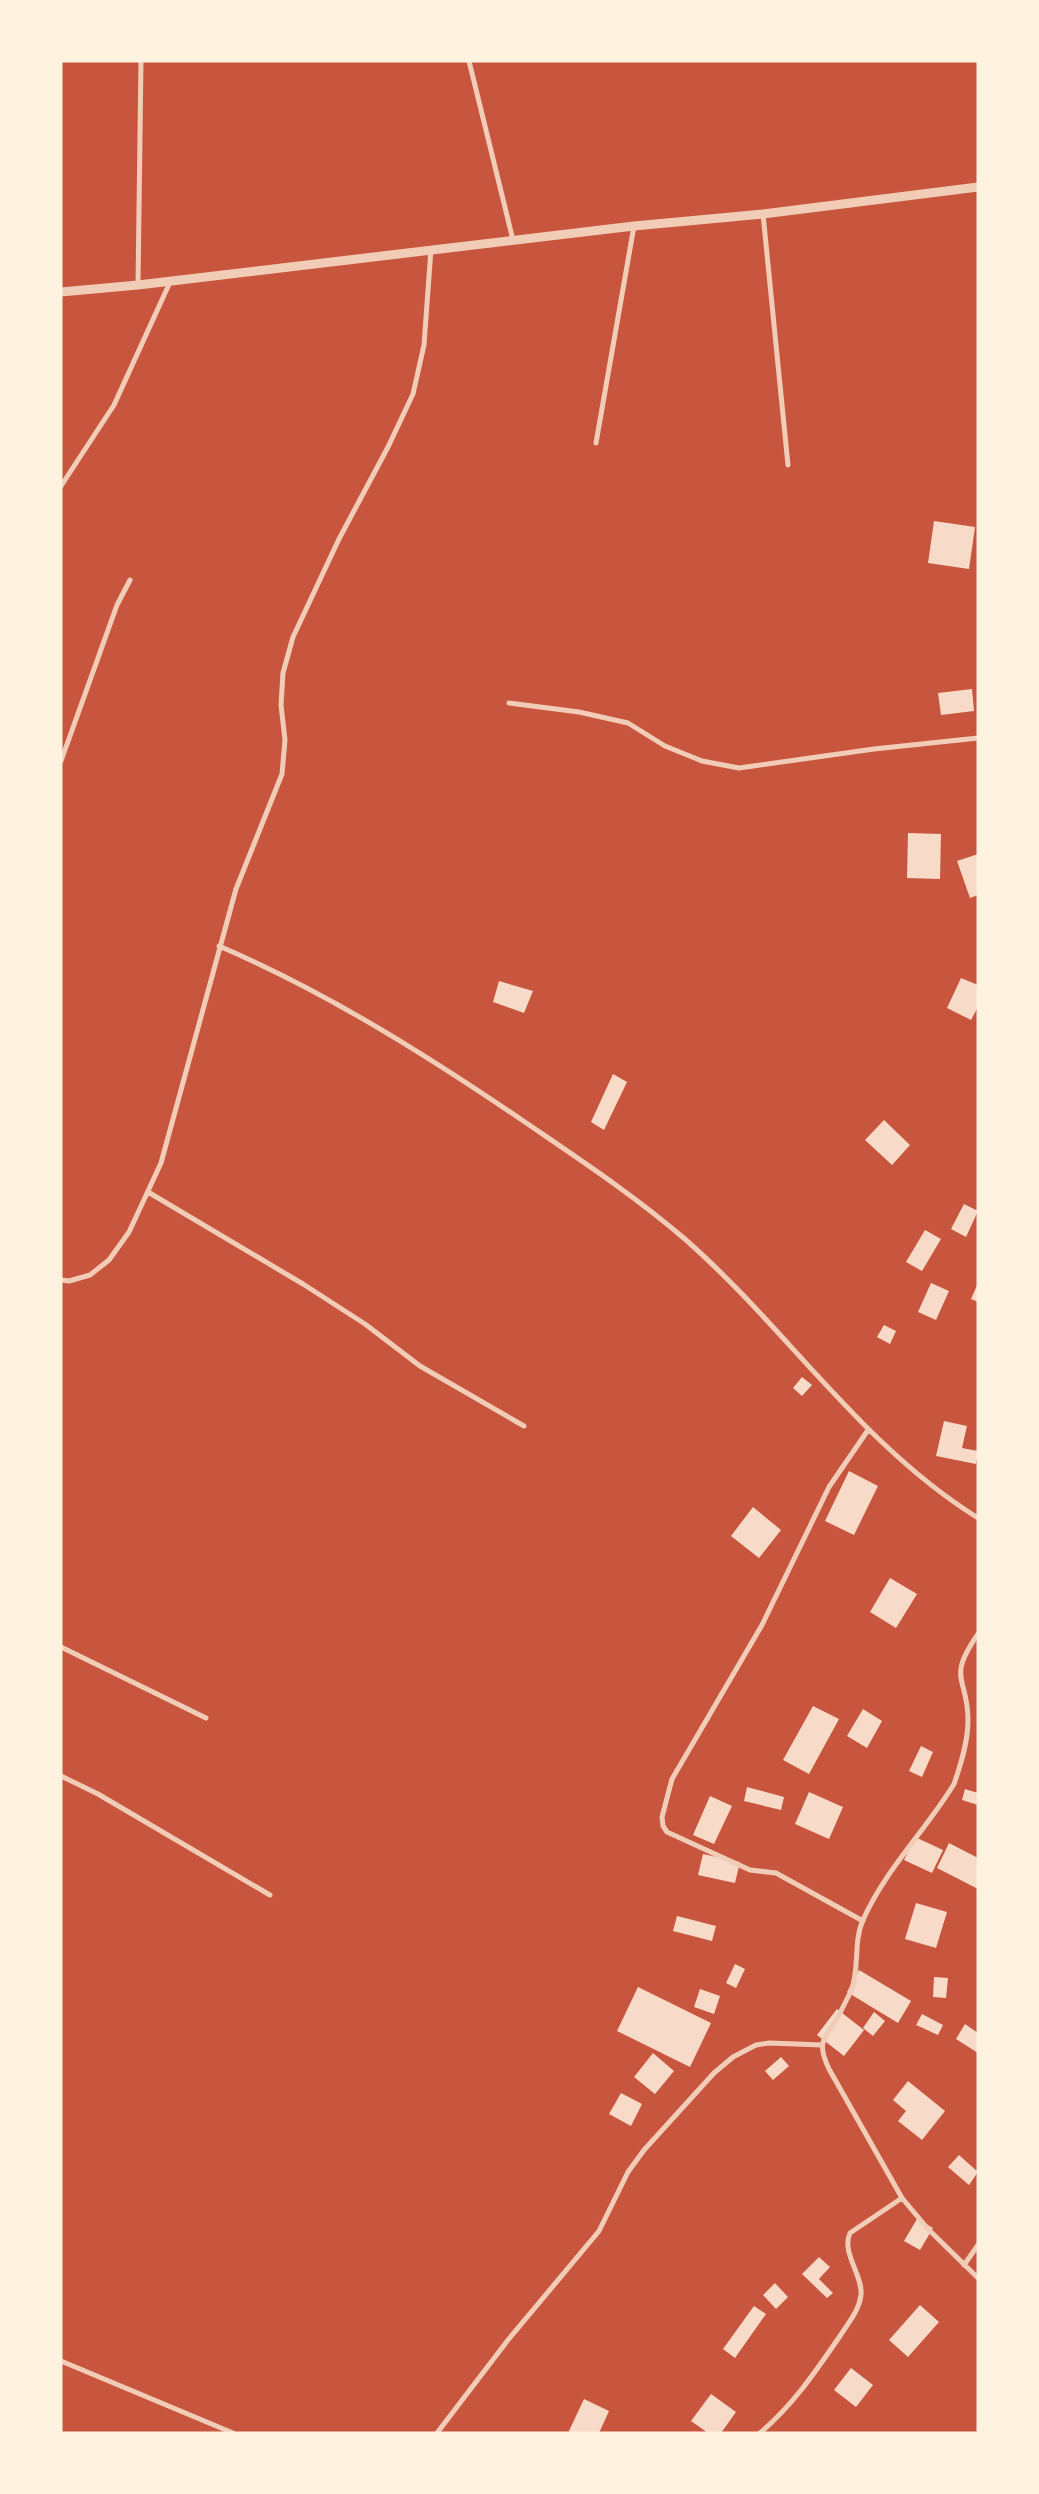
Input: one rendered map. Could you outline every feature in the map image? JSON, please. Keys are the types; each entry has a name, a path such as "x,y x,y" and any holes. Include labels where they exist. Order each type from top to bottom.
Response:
{"street":[{"path":"138,285 141,61"},
{"path":"469,61 513,240"},
{"path":"61,292 138,285 634,226 762,214 978,187"},
{"path":"762,214 788,465"},
{"path":"596,443 634,226"},
{"path":"61,1280 90,1275 109,1260 129,1232 161,1163 219,946 253,843 282,774 285,740 281,705 283,673 293,637 339,539 388,446 412,394 424,345 431,249"},
{"path":"61,486 114,405 170,280"},
{"path":"61,761 117,604 130,580"},
{"path":"509,703 579,712 628,723 666,746 702,761 739,768 874,749 978,738"},
{"path":"219,946 310,988 380,1027 613,1182 686,1241 741,1294 868,1430 942,1496 978,1518"},
{"path":"148,1192 311,1289 365,1324 420,1366 524,1426"},
{"path":"862,1921 776,1873 750,1870 667,1832 663,1826 662,1817 672,1779 762,1625 829,1487 868,1430"},
{"path":"978,1634 967,1649 960,1666 959,1678 968,1705 968,1722 961,1763 954,1784 876,1896 862,1921 857,1941 852,1988 838,2016 825,2035 822,2045 823,2057 829,2069 902,2198 928,2229 978,2278"},
{"path":"61,1647 206,1718"},
{"path":"61,1776 98,1794 270,1895"},
{"path":"437,2433 508,2340 599,2231 628,2172 644,2150 714,2073 733,2057 756,2045 770,2043 822,2045"},
{"path":"760,2433 794,2399 817,2371 857,2309 861,2296 860,2286 849,2252 848,2237 850,2233 902,2198"},
{"path":"964,2265 978,2245"},
{"path":"61,2361 234,2433"}],"building":[{"path":"934,521 975,527 969,569 928,563"},
{"path":"972,689 974,711 941,715 938,693"},
{"path":"908,833 941,834 940,879 907,878"},
{"path":"978,854 978,895 970,898 957,861"},
{"path":"961,978 978,985 978,1007 971,1020 947,1008"},
{"path":"499,981 533,991 524,1013 493,1002"},
{"path":"613,1074 627,1082 604,1130 591,1122"},
{"path":"884,1120 910,1145 892,1165 865,1140"},
{"path":"964,1204 978,1211 966,1237 951,1229"},
{"path":"925,1230 941,1239 922,1271 906,1262"},
{"path":"931,1283 949,1291 936,1320 918,1312"},
{"path":"978,1283 978,1302 971,1299"},
{"path":"884,1325 896,1331 890,1344 877,1337"},
{"path":"802,1377 812,1385 802,1396 793,1388"},
{"path":"944,1421 967,1426 962,1448 978,1451 976,1464 936,1456"},
{"path":"849,1471 878,1486 854,1535 825,1521"},
{"path":"753,1507 781,1530 759,1558 731,1536"},
{"path":"890,1578 917,1594 896,1628 870,1612"},
{"path":"813,1706 839,1719 809,1774 783,1760"},
{"path":"863,1709 882,1721 867,1748 847,1736"},
{"path":"921,1746 933,1752 922,1777 909,1771"},
{"path":"747,1787 784,1797 781,1810 744,1801"},
{"path":"965,1789 978,1793 978,1805 962,1800"},
{"path":"809,1792 843,1807 829,1839 795,1824"},
{"path":"710,1796 732,1806 714,1844 693,1835"},
{"path":"915,1837 943,1850 932,1873 904,1860"},
{"path":"949,1843 978,1858 978,1889 937,1868"},
{"path":"703,1854 740,1862 735,1883 698,1875"},
{"path":"916,1903 947,1912 936,1948 905,1939"},
{"path":"677,1916 716,1926 712,1941 673,1931"},
{"path":"735,1964 745,1969 736,1988 726,1983"},
{"path":"859,1970 911,2001 898,2023 847,1992"},
{"path":"934,1977 948,1978 946,1998 933,1997"},
{"path":"638,1987 711,2023 690,2067 617,2031"},
{"path":"700,1989 720,1996 714,2014 694,2007"},
{"path":"837,2009 864,2030 844,2056 817,2035"},
{"path":"874,2012 885,2021 873,2036 863,2028"},
{"path":"922,2014 943,2025 938,2035 916,2025"},
{"path":"965,2024 978,2033 978,2053 956,2039"},
{"path":"653,2053 674,2071 655,2094 634,2077"},
{"path":"781,2057 789,2066 773,2080 765,2071"},
{"path":"908,2081 945,2111 922,2140 898,2121 906,2111 893,2100"},
{"path":"621,2093 642,2104 631,2126 609,2114"},
{"path":"959,2155 978,2172 969,2185 948,2167"},
{"path":"917,2219 933,2228 920,2250 904,2241"},
{"path":"819,2257 830,2267 819,2279 833,2293 827,2298 802,2274"},
{"path":"775,2283 788,2297 776,2309 763,2295"},
{"path":"920,2305 939,2322 908,2357 889,2340"},
{"path":"754,2306 766,2314 735,2358 723,2349"},
{"path":"851,2368 873,2385 856,2407 834,2390"},
{"path":"711,2394 736,2412 721,2433 708,2433 691,2421"},
{"path":"584,2399 609,2411 599,2433 568,2433"}]}
